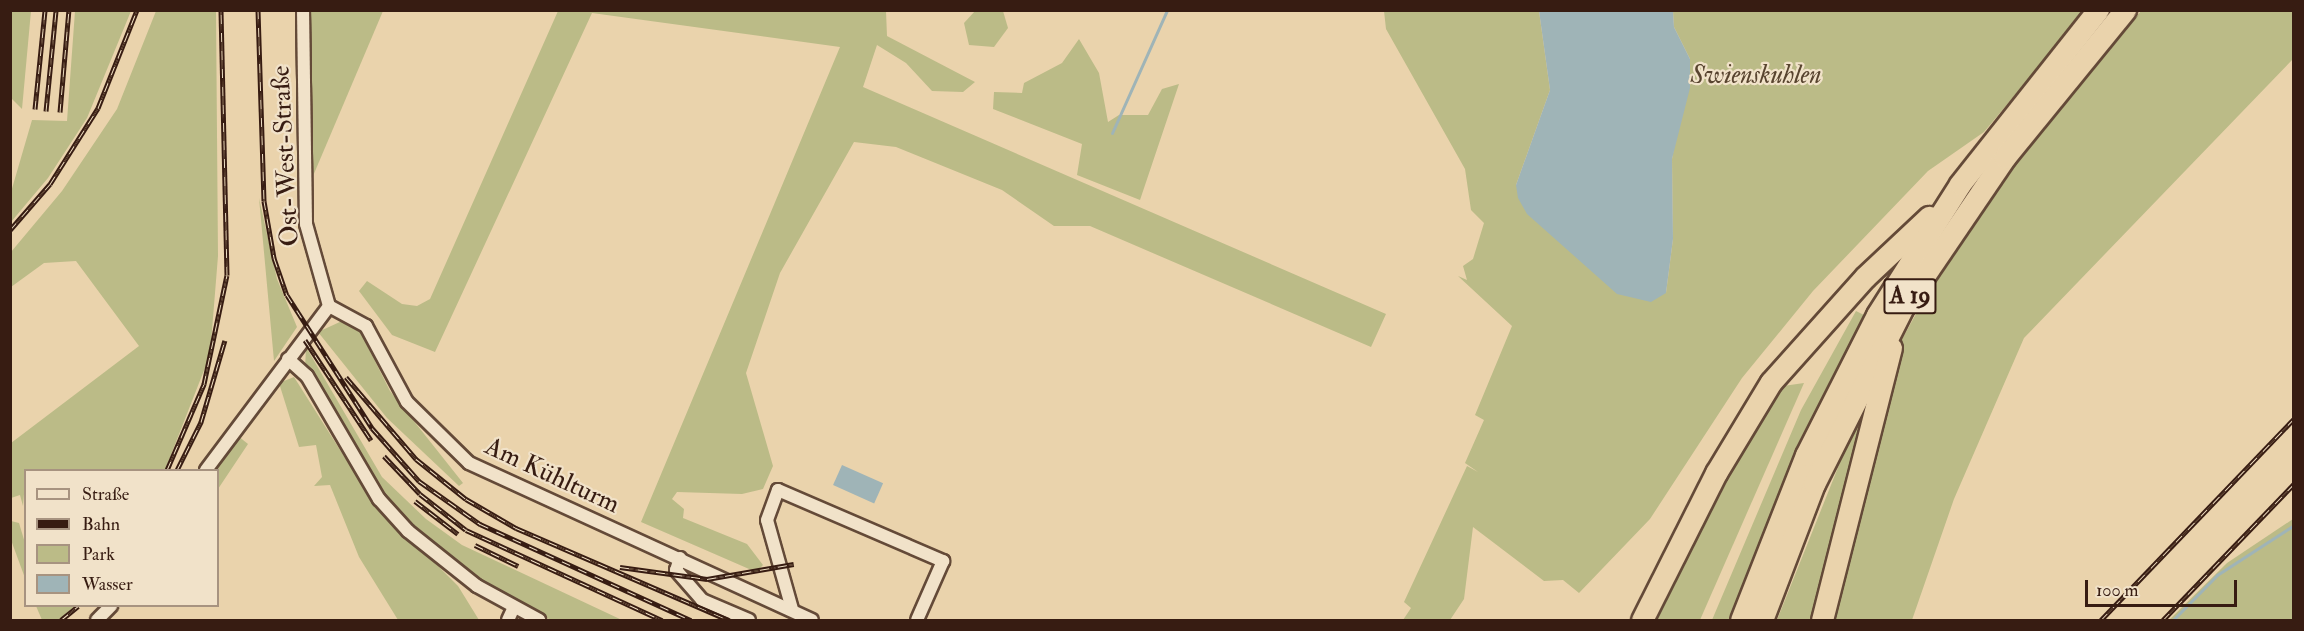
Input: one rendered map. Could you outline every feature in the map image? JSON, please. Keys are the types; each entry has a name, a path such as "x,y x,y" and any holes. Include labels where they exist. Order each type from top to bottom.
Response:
{"highway":[{"name":"A 19","path":"1742,621 1828,408 1877,315 1948,201 2098,10"},
{"name":"A 19","path":"1762,621 1814,483 1903,307 2005,157 2125,10"},
{"path":"1642,621 1716,473 1771,382 1864,277 1948,201"},
{"path":"1822,621 1903,307"}],"street":[{"name":"Ost-West-Straße","path":"303,10 306,224 329,306"},
{"path":"207,469 329,306"},
{"name":"Am Kühlturm","path":"329,306 366,326 407,402 469,463 792,609 812,621"},
{"path":"288,359 307,376 379,499 408,531 469,580 539,621"},
{"path":"792,609 767,520 778,490 943,561 917,621"},
{"path":"680,558 676,570 702,600 749,621"},
{"path":"97,621 110,607"},
{"path":"508,621 514,607"}],"green space":[{"path":"10,11 31,11 22,109 11,98"},
{"path":"75,11 131,11 87,118 48,178 11,222 11,192 32,120 67,121"},
{"path":"156,11 216,11 218,256 210,355 165,469 24,469 23,506 20,495 11,498 11,443 139,346 76,261 44,263 11,287 11,252 62,191 117,109"},
{"path":"307,11 383,11 313,176 310,153"},
{"path":"558,11 886,11 887,36 975,82 963,92 932,91 906,63 877,45 863,87 1386,314 1371,347 1090,226 1054,226 1002,190 896,147 854,142 780,273 746,373 773,466 763,489 742,494 677,492 672,499 684,509 683,518 747,544 763,565 756,572 641,522 840,47 592,13 435,352 392,335 359,291 367,281 402,304 417,306 430,299"},
{"path":"975,11 1003,11 1008,28 994,47 969,45 964,23"},
{"name":"Swienskuhlen","path":"1384,11 1539,11 1550,90 1516,185 1666,293 1673,239 1672,159 1690,59 1674,27 1673,11 2085,11 1984,132 1928,171 1813,291 1742,378 1650,519 1579,593 1563,580 1544,581 1473,527 1464,599 1450,620 1403,620 1411,608 1404,602 1467,466 1478,472 1465,463 1484,420 1475,415 1512,326 1458,276 1467,280 1463,266 1473,259 1484,223 1471,210 1465,169 1386,29"},
{"path":"2141,11 2293,11 2293,59 2024,338 1954,499 1912,620 1777,620 1855,425 1928,292 2012,165"},
{"path":"1079,39 1099,73 1108,122 1119,115 1148,115 1162,89 1179,84 1140,200 1077,175 1082,144 993,109 994,92 1022,93 1024,83 1062,63"},
{"path":"259,198 277,279 297,327 274,361"},
{"path":"1856,311 1864,315 1796,448 1729,620 1712,620 1801,410"},
{"path":"342,321 360,331 390,391 463,483 459,486 387,418 318,332"},
{"path":"306,347 382,477 426,519 462,545 622,620 551,620 490,589 407,524 376,487 305,369"},
{"path":"294,377 371,499 458,586 479,620 398,620 359,557 330,485 314,486 322,477 316,445 299,447 279,383"},
{"path":"1804,383 1700,620 1651,620 1777,387"},
{"path":"238,436 248,444 219,488 219,469 214,469"},
{"path":"2293,519 2293,620 2169,620 2227,563"},
{"path":"11,521 19,523 24,540 24,575 11,540"},
{"path":"36,607 74,607 58,620 42,620"}],"water":[{"path":"1539,11 1673,11 1674,27 1690,59 1690,88 1672,159 1673,239 1666,293 1651,302 1617,294 1527,214 1518,198 1516,185 1550,90"},
{"path":"842,465 883,483 874,503 833,485"}],"waterway":[{"path":"1112,133 1167,10"},
{"path":"2173,620 2217,575 2294,525"}],"railway":[{"path":"35,109 45,10"},
{"path":"46,111 56,10"},
{"path":"60,112 69,10"},
{"path":"10,230 50,184 98,108 137,10"},
{"path":"167,469 204,384 227,275 221,10"},
{"path":"258,10 264,201 274,258 287,295 372,428 419,481 480,524 691,620"},
{"path":"178,469 201,422 225,340"},
{"path":"305,340 371,440"},
{"path":"346,377 416,459 466,499 516,528 729,620"},
{"path":"2101,620 2294,419"},
{"path":"384,456 420,494 466,530 662,620"},
{"path":"2163,620 2294,484"},
{"path":"415,501 458,534"},
{"path":"475,545 518,566"},
{"path":"620,567 707,579 794,564"},
{"path":"61,620 77,607"}]}
